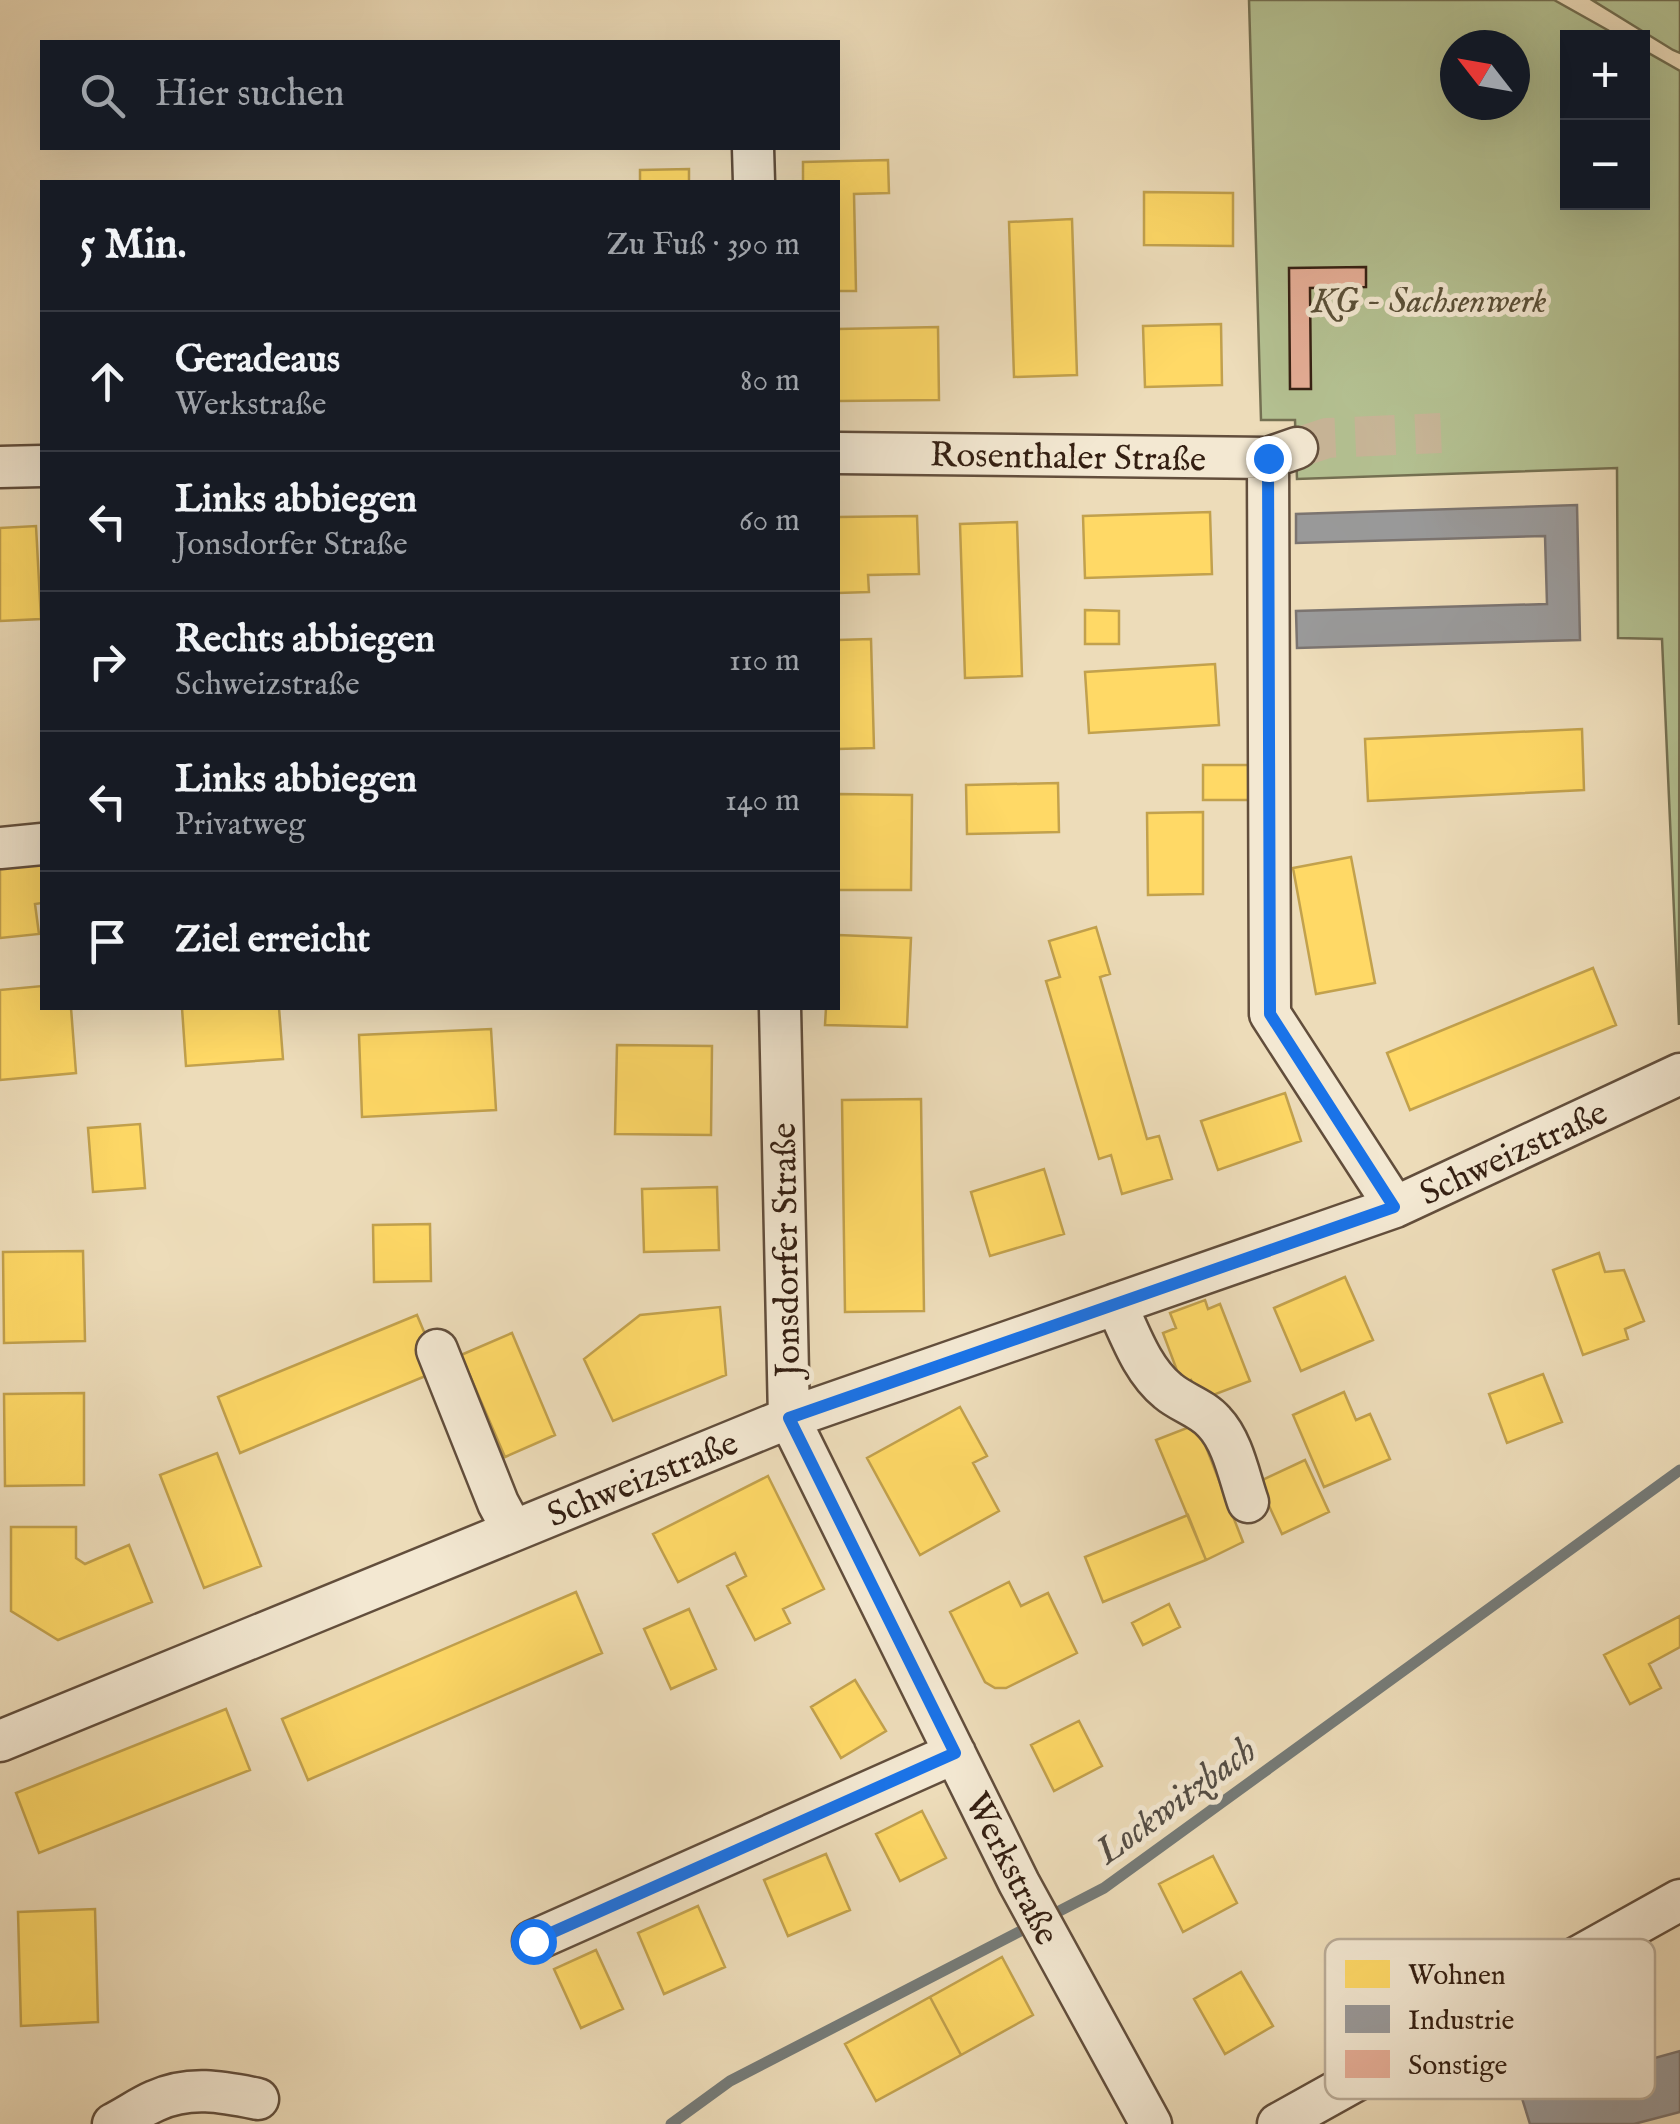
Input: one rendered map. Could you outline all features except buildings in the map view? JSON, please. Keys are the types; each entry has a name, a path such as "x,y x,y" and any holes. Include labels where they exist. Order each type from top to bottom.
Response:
{"street":[{"path":"753,150 754,180"},
{"name":"Rosenthaler Straße","path":"840,453 1283,453 1270,1014 1394,1207"},
{"path":"0,467 40,466"},
{"path":"0,848 40,844"},
{"name":"Jonsdorfer Straße","path":"780,1010 789,1418 955,1753"},
{"name":"Schweizstraße","path":"0,1741 789,1418 1394,1207 1680,1074"},
{"path":"1116,1304 1155,1380 1214,1422 1228,1443 1248,1502"},
{"path":"438,1350 498,1503 513,1531"},
{"name":"Werkstraße","path":"533,1941 955,1753 1019,1883 1151,2124"},
{"path":"1610,1939 1680,1900"},
{"path":"113,2124 157,2100 184,2092 216,2090 258,2099"},
{"path":"1278,2124 1325,2098"}],"green space":[{"name":"KG - Sachsenwerk","path":"1249,0 1554,0 1608,30 1560,30 1560,210 1650,210 1650,54 1680,71 1679,1025 1662,639 1618,638 1617,468 1297,479 1295,420 1261,420"},
{"path":"1592,0 1680,0 1680,53 1650,36 1650,30 1641,30"}],"waterway":[{"name":"Lockwitzbach","path":"671,2124 730,2081 1104,1888 1680,1470"}],"tunnel":[{"path":"1297,448 1327,438 1441,433"}],"route":[{"path":"533,1941 955,1753 789,1418 1394,1207 1270,1014 1268,458"}]}
